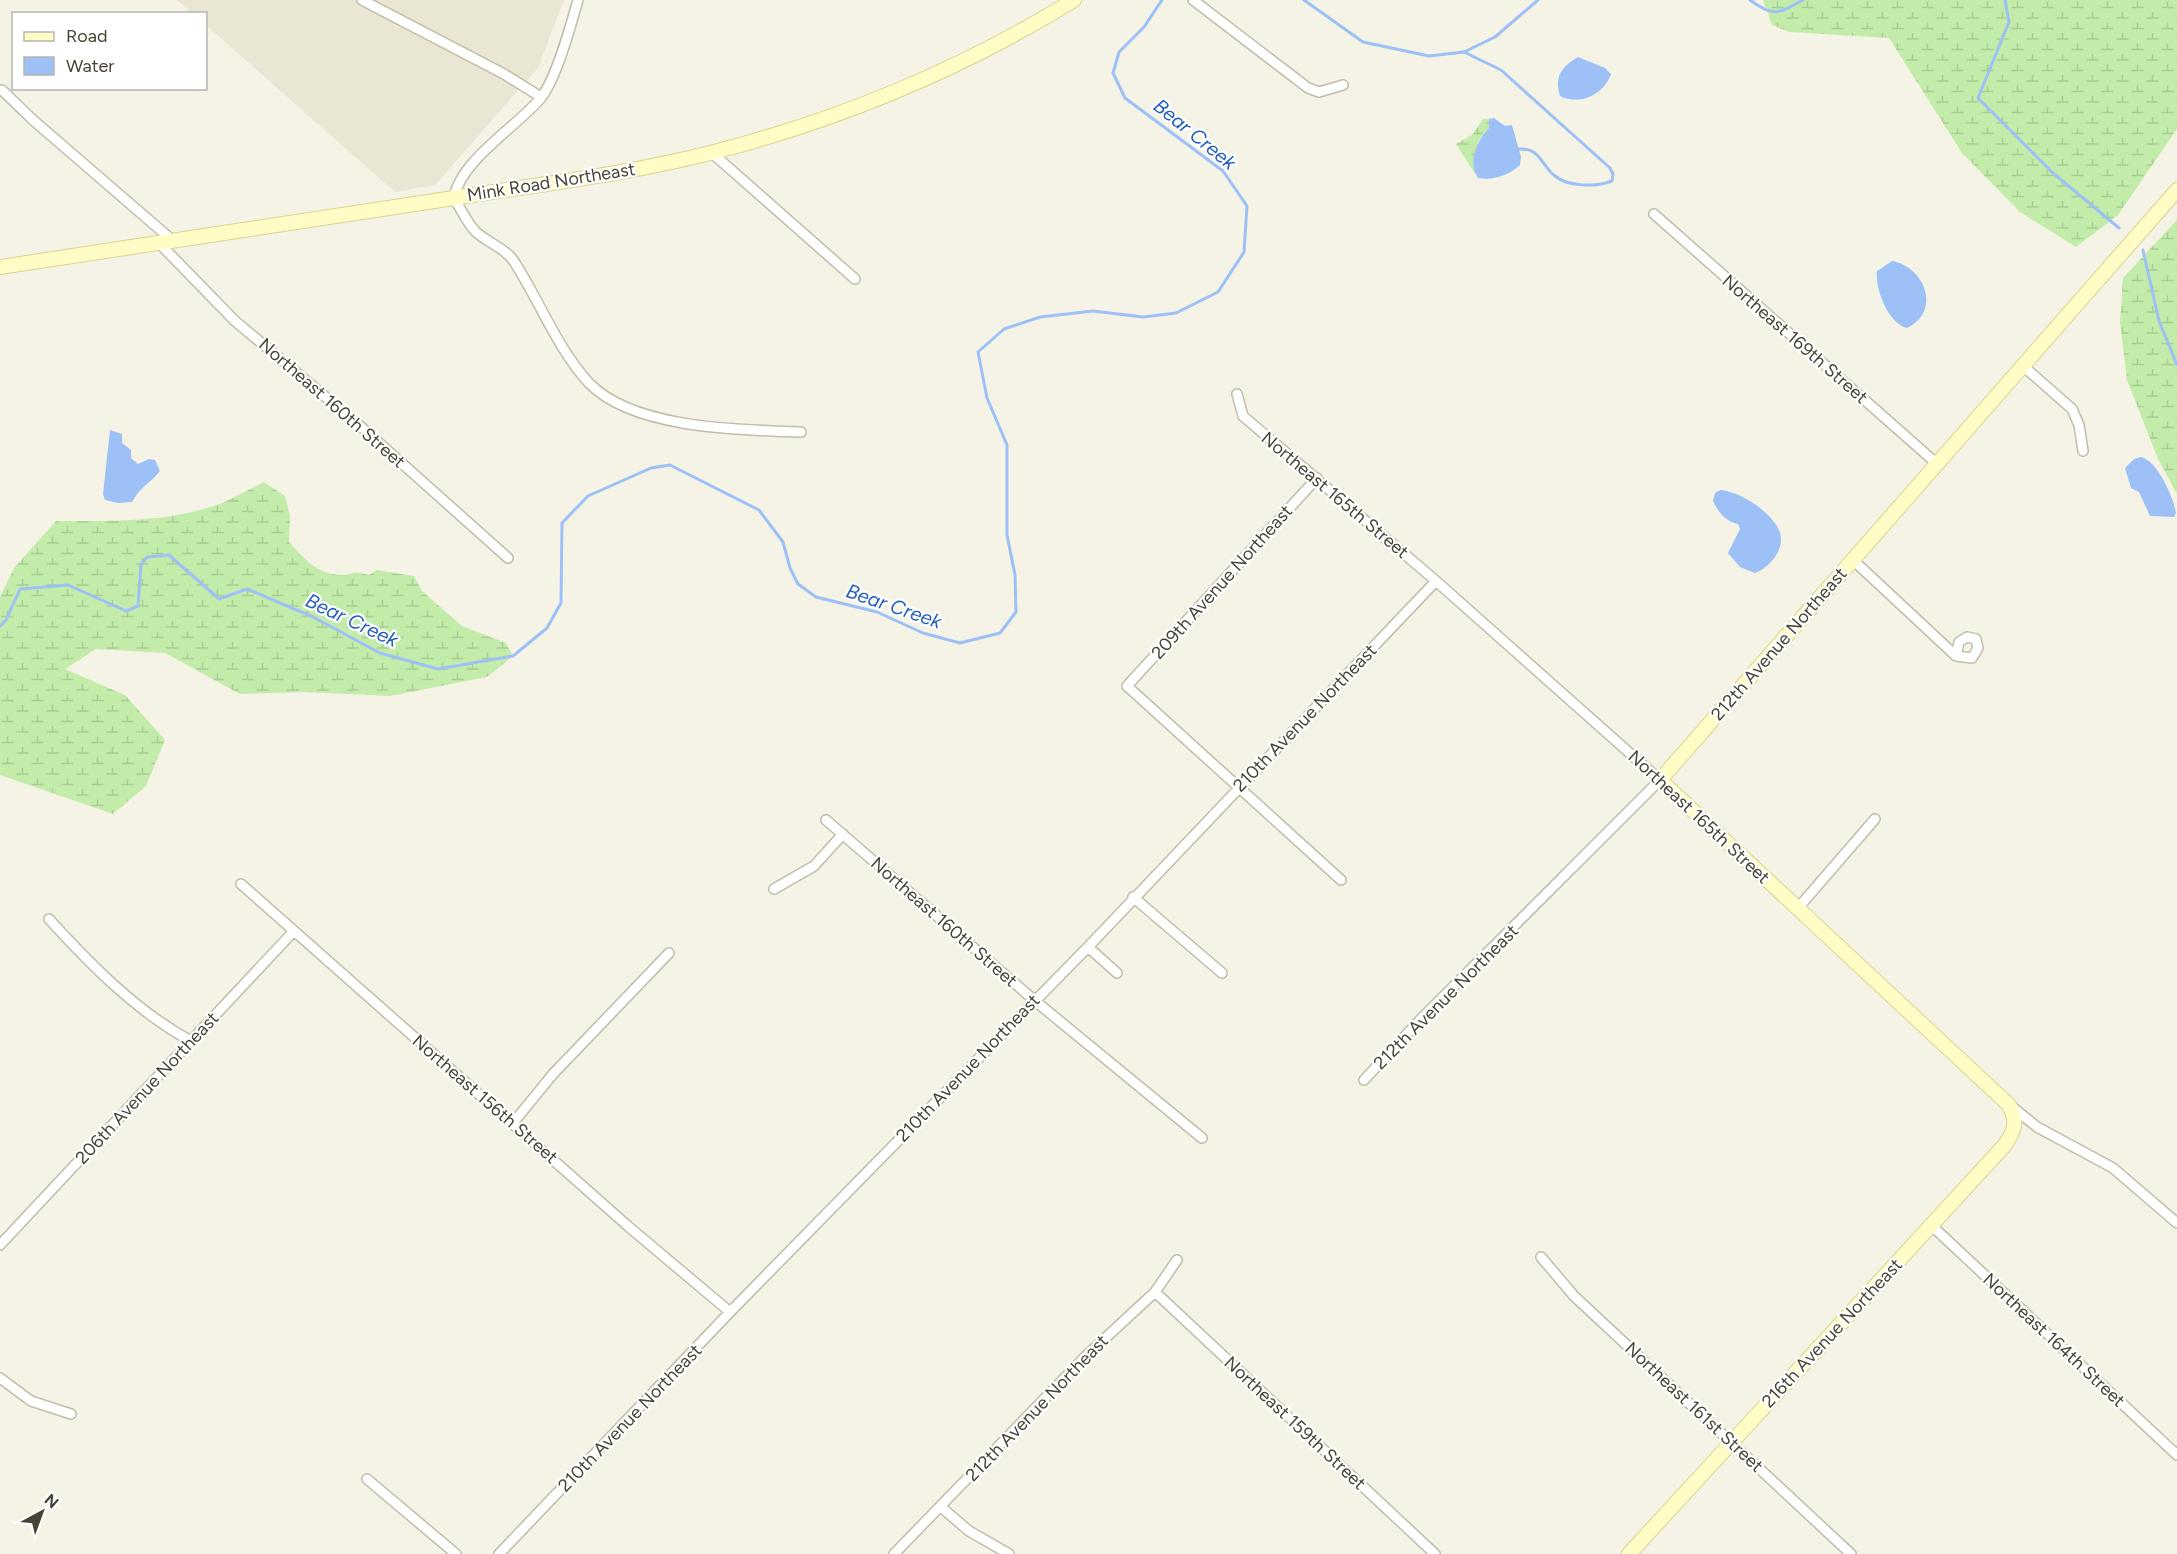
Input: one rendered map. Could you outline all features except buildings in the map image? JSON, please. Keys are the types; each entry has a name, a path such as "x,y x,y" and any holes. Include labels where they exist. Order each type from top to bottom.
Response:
{"street":[{"path":"362,0 504,74 541,97"},
{"path":"578,0 555,68 541,97 462,175 454,198 475,231 514,260 571,360 589,382 610,401 693,425 742,430 801,432"},
{"name":"Mink Road Northeast","path":"0,267 454,198 648,166 712,153 813,124 919,83 972,58 1074,0"},
{"path":"1192,0 1308,88 1319,93 1343,85"},
{"name":"Northeast 160th Street","path":"2,90 166,242 235,321 359,424 508,558"},
{"path":"712,153 855,279"},
{"name":"212th Avenue Northeast","path":"1364,1080 1420,1020 1660,780 2177,190"},
{"name":"Northeast 169th Street","path":"1654,214 1936,463"},
{"path":"2022,365 2072,409 2079,425 2083,451"},
{"name":"Northeast 165th Street","path":"1237,394 1243,416 1436,581 1660,780 2009,1105 2037,1126 2113,1168 2177,1224"},
{"name":"209th Avenue Northeast","path":"1239,787 1127,686 1317,478"},
{"path":"1852,560 1956,656"},
{"name":"210th Avenue Northeast","path":"499,1554 730,1312 1088,947 1133,897 1436,581"},
{"path":"1239,787 1341,880"},
{"path":"1797,908 1875,819"},
{"name":"Northeast 160th Street","path":"826,820 1034,1000 1202,1138"},
{"path":"774,889 814,866 843,834"},
{"name":"Northeast 156th Street","path":"241,884 628,1227 730,1312"},
{"path":"1133,897 1222,973"},
{"path":"48,919 89,962 172,1031 191,1041"},
{"name":"206th Avenue Northeast","path":"0,1245 293,932"},
{"path":"1088,947 1117,973"},
{"path":"513,1123 553,1074 669,953"},
{"name":"216th Avenue Northeast","path":"1629,1554 2012,1136 2015,1120 2009,1105"},
{"name":"Northeast 164th Street","path":"1931,1225 2177,1455"},
{"name":"Northeast 161st Street","path":"1541,1257 1574,1296 1851,1554"},
{"name":"212th Avenue Northeast","path":"894,1554 1086,1356 1155,1292 1177,1260"},
{"name":"Northeast 159th Street","path":"1155,1292 1435,1554"},
{"path":"0,1378 31,1401 71,1414"},
{"path":"367,1479 456,1554"},
{"path":"941,1507 969,1531 1009,1554"}],"shaded area":[{"path":"177,0 564,0 538,68 435,185 395,192 207,26 207,12 191,12"}],"green space":[{"path":"1763,0 2177,0 2177,129 2118,215 2076,247 2020,212 1962,153 1889,38 1789,32 1772,25"},
{"path":"1483,119 1489,119 1489,128 1480,138 1476,149 1475,174 1456,144 1472,135"},
{"path":"2177,220 2177,494 2158,459 2127,380 2120,322 2123,278"},
{"path":"264,482 285,496 290,516 289,542 318,569 341,575 356,573 369,575 377,570 414,576 422,591 462,626 506,643 513,656 487,677 390,696 304,692 240,694 165,653 96,649 65,669 125,695 165,740 146,786 113,814 0,775 0,597 14,568 56,521 140,520 182,514 222,503"}],"water":[{"path":"1578,57 1605,68 1611,74 1603,88 1590,97 1567,99 1560,96 1558,89 1560,73"},
{"path":"1494,118 1505,126 1512,125 1521,157 1520,165 1500,176 1489,179 1478,178 1473,158 1477,145 1489,128 1489,119"},
{"path":"1892,261 1904,265 1913,272 1925,290 1924,311 1918,320 1907,328 1894,320 1889,313 1878,287 1877,271"},
{"path":"110,430 122,434 122,443 131,450 131,458 138,464 149,459 155,460 160,471 132,502 118,503 105,500 103,494"},
{"path":"2141,457 2153,465 2164,481 2175,506 2174,517 2150,516 2139,492 2131,488 2125,468 2134,459"},
{"path":"1720,490 1736,494 1753,503 1768,515 1781,535 1779,549 1772,561 1755,573 1740,567 1728,553 1740,529 1738,524 1723,516 1713,501 1715,493"}],"waterway":[{"name":"Bear Creek","path":"0,626 6,620 20,589 68,585 126,611 138,606 141,565 147,557 169,555 219,599 247,589 313,617 380,653 438,669 513,656 547,628 561,603 562,523 588,496 651,468 670,465 759,510 783,542 790,568 798,584 816,597 877,612 923,633 960,643 1000,633 1016,612 1015,575 1007,535 1007,445 987,398 978,352 1004,329 1040,317 1093,311 1143,317 1176,313 1218,292 1244,252 1247,206 1223,171 1125,98 1113,73 1119,52 1144,27 1162,0"},
{"name":"Bear Creek","path":"1304,0 1363,42 1429,56 1464,52 1495,37 1538,0"},
{"name":"Bear Creek","path":"1750,0 1758,6 1777,12 1803,0"},
{"path":"2005,0 2009,22 1978,98 2053,173 2119,228"},
{"path":"1464,52 1501,70 1610,168 1613,174 1612,181 1591,185 1561,180 1532,151 1519,149"},
{"path":"2143,250 2159,321 2177,365"}]}
